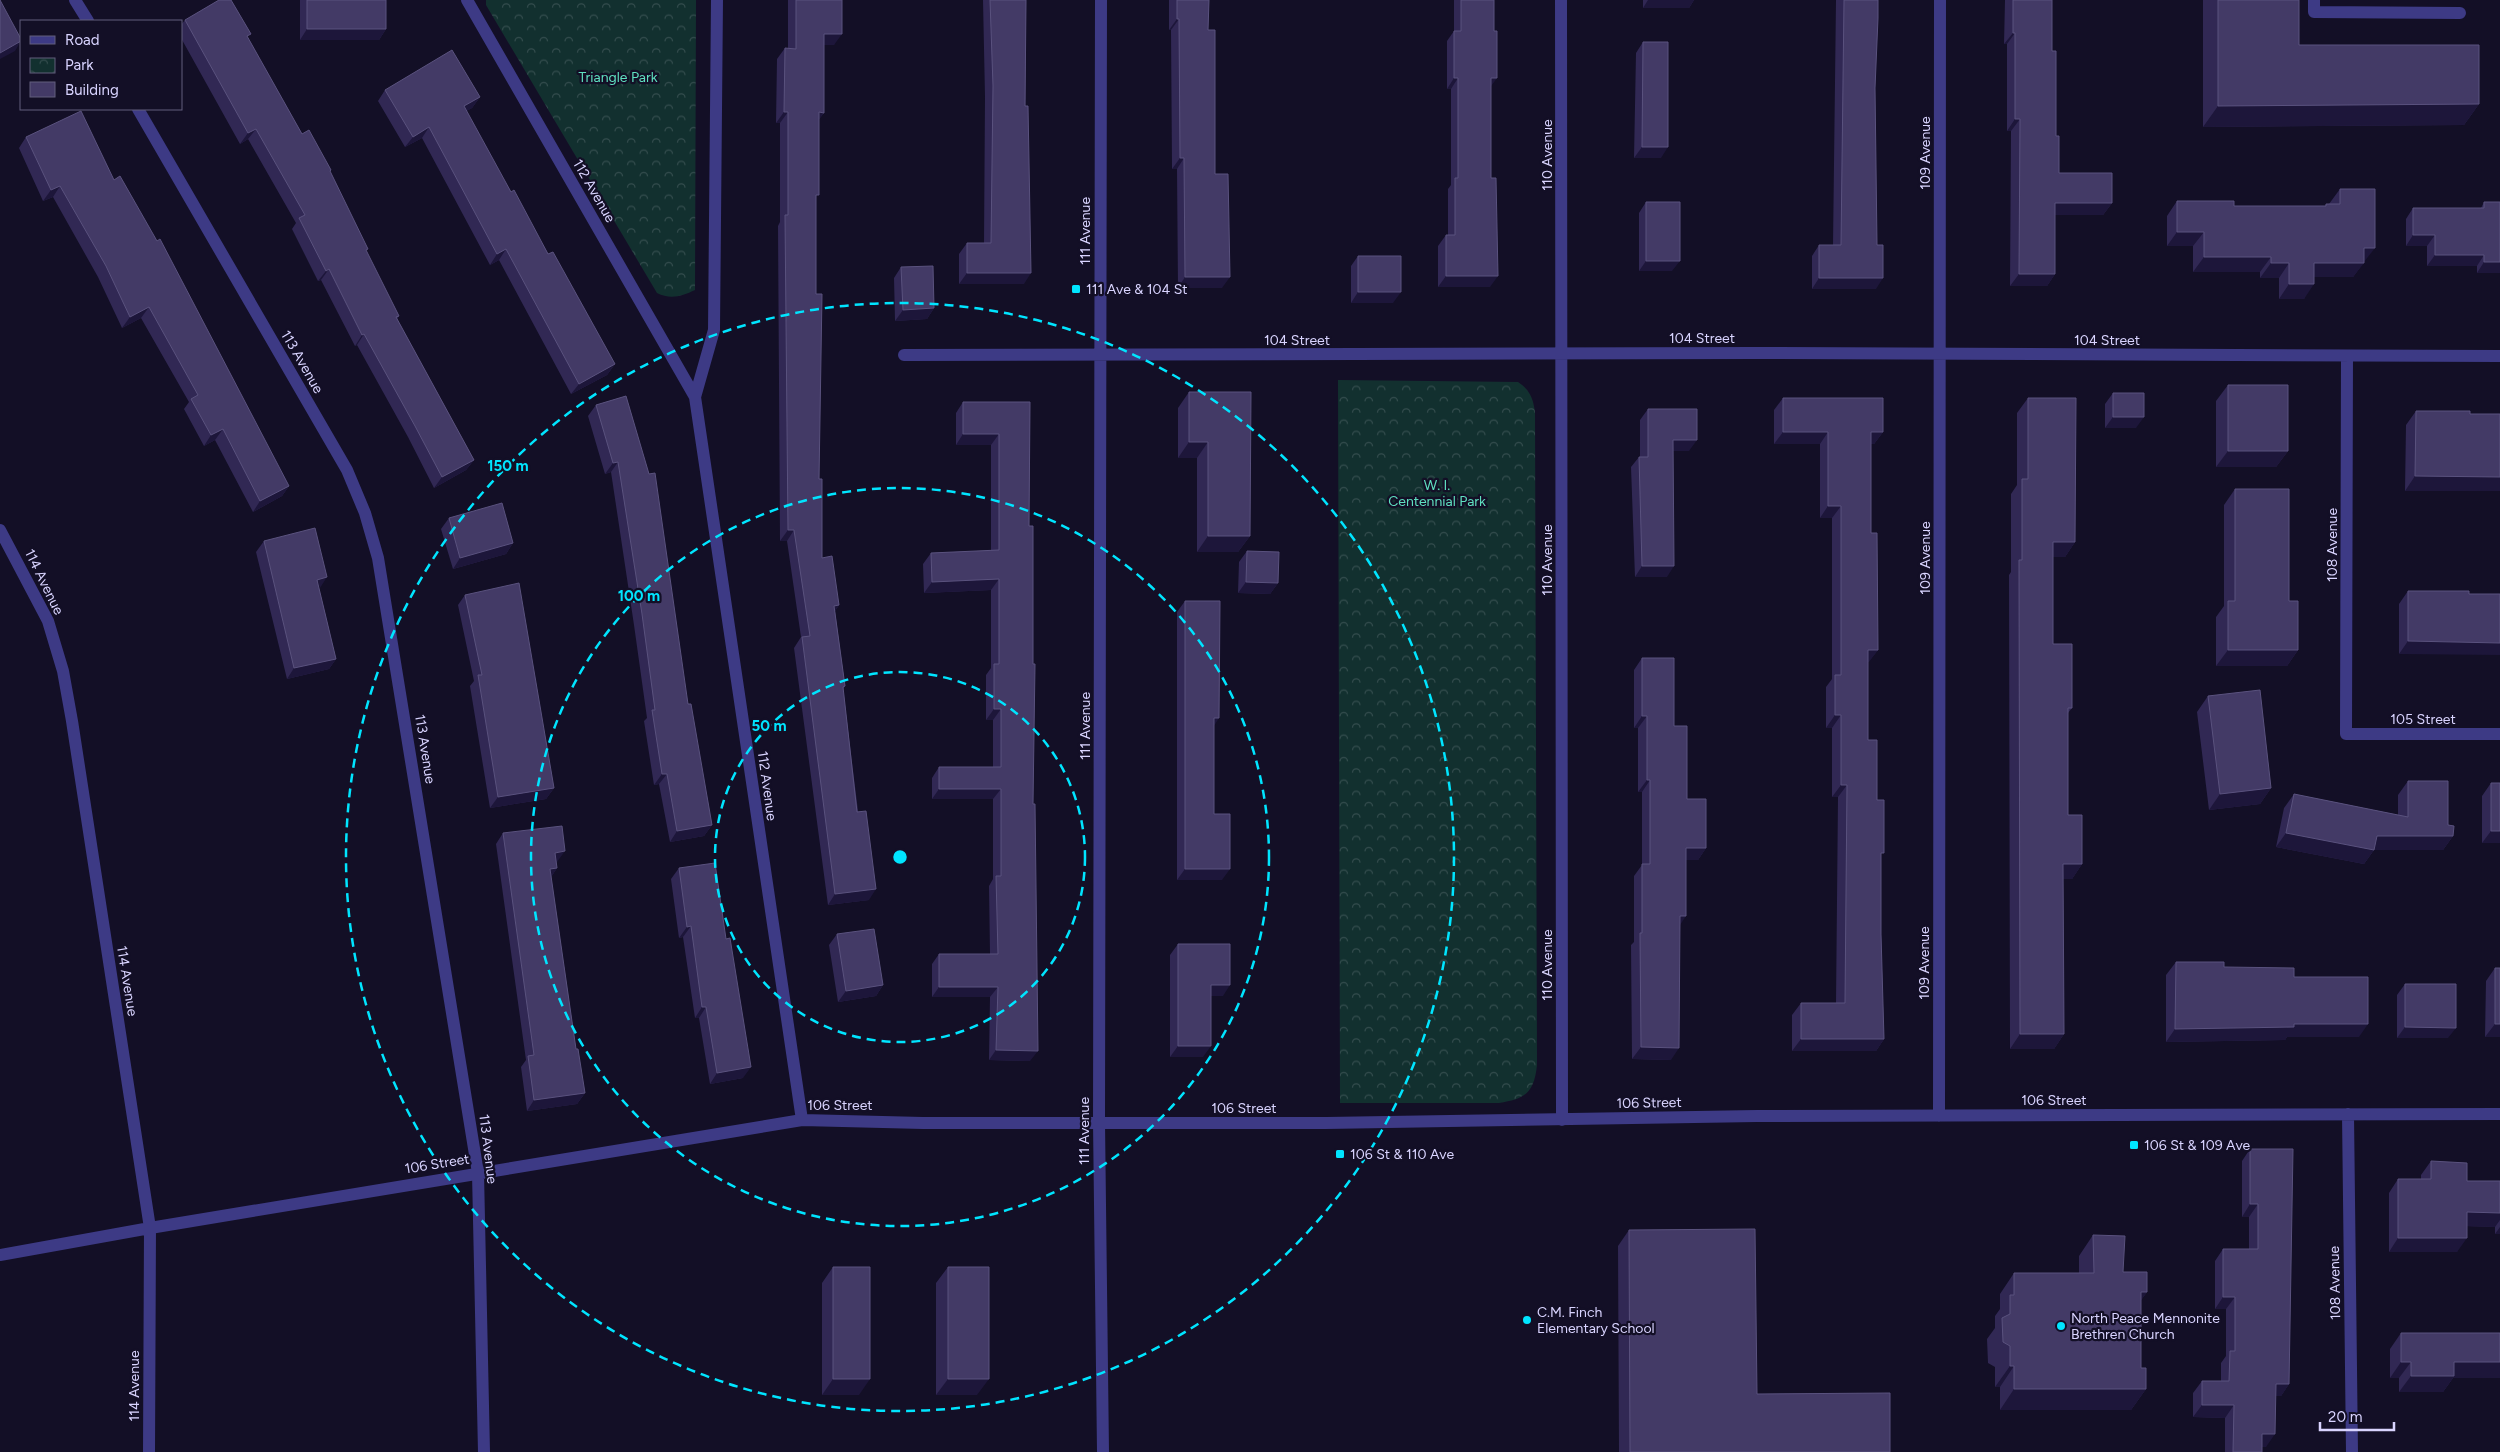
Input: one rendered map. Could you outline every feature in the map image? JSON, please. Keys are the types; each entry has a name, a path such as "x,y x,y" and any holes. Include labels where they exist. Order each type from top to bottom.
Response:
{"street":[{"path":"75,0 87,20"},
{"name":"112 Avenue","path":"467,0 695,397 802,1120"},
{"name":"112 Avenue","path":"695,397 714,330 717,0"},
{"name":"111 Avenue","path":"1100,0 1099,1122 1103,1452"},
{"name":"110 Avenue","path":"1562,0 1562,1120"},
{"name":"109 Avenue","path":"1938,1116 1940,0"},
{"path":"2314,0 2314,12 2460,13"},
{"name":"113 Avenue","path":"139,110 347,470 365,513 378,558 478,1173 484,1452"},
{"name":"104 Street","path":"904,355 1940,354 2500,356"},
{"name":"108 Avenue","path":"2346,734 2347,356"},
{"name":"114 Avenue","path":"0,530 48,621 63,671 150,1228 149,1452"},
{"name":"105 Street","path":"2346,734 2500,734"},
{"name":"108 Avenue","path":"2348,1114 2352,1452"},
{"name":"106 Street","path":"0,1255 150,1228 802,1120 923,1123 1326,1124 1938,1116 2500,1114"}],"green space":[{"name":"Triangle Park","path":"486,0 696,0 695,290 676,296 657,293 486,5"},
{"name":"W. I. Centennial Park","path":"1338,380 1518,382 1528,391 1533,403 1535,412 1537,1065 1536,1075 1527,1093 1522,1097 1508,1101 1499,1103 1340,1103"}],"building":[{"path":"0,0 20,37 20,42 0,53"},
{"path":"219,0 231,0 251,34 247,36 302,134 309,130 331,170 368,249 366,250 399,316 396,317 474,460 442,477 364,334 362,335 329,269 326,271 299,218 305,215 256,129 248,133 185,20"},
{"path":"307,0 386,0 386,29 307,29"},
{"path":"796,0 842,0 842,34 824,34 824,113 819,112 819,195 816,195 816,294 822,294 819,479 822,479 822,558 832,556 839,605 834,606 845,686 843,687 857,812 866,811 876,889 835,894 802,637 810,636 794,530 788,530 785,215 788,215 788,112 784,112 785,48 796,49"},
{"path":"990,0 1026,0 1025,106 1028,106 1031,273 967,273 967,243 991,243 993,86"},
{"path":"1177,0 1209,0 1208,30 1215,30 1215,174 1228,174 1230,277 1185,277 1184,158 1180,158 1179,19 1177,19"},
{"path":"1461,0 1494,0 1494,31 1497,31 1497,78 1491,78 1491,178 1496,178 1498,276 1446,276 1446,235 1455,235 1455,178 1458,178 1458,78 1454,78 1454,31 1461,31"},
{"path":"1844,0 1878,0 1875,88 1877,245 1883,245 1883,278 1819,278 1819,245 1841,245"},
{"path":"2013,0 2052,0 2052,51 2056,51 2056,136 2059,136 2059,173 2112,173 2112,203 2055,203 2055,274 2019,274 2020,119 2015,119"},
{"path":"2218,0 2299,0 2299,45 2479,45 2479,104 2218,106"},
{"path":"1643,42 1668,42 1668,147 1642,147"},
{"path":"452,50 480,97 464,106 511,192 514,190 548,254 553,252 615,364 579,384 506,249 497,254 429,127 413,137 385,90"},
{"path":"81,111 114,180 120,176 157,241 160,239 289,486 260,501 223,429 211,435 191,399 198,395 149,307 130,317 106,266 60,186 51,190 26,137"},
{"path":"2340,189 2375,189 2375,248 2364,248 2364,263 2314,263 2314,284 2289,284 2289,263 2271,263 2271,257 2204,257 2204,232 2177,232 2177,201 2234,201 2234,206 2326,206 2326,204 2340,204"},
{"path":"1646,202 1680,202 1680,261 1646,261"},
{"path":"2484,202 2500,202 2500,262 2484,262 2484,255 2435,255 2435,235 2413,235 2413,208 2484,208"},
{"path":"1358,256 1401,256 1401,292 1358,292"},
{"path":"933,266 934,308 903,310 901,267"},
{"path":"2228,385 2288,385 2288,451 2228,451"},
{"path":"1189,392 1251,392 1250,536 1208,536 1208,442 1189,442"},
{"path":"2113,393 2144,393 2144,417 2113,417"},
{"path":"626,396 649,474 655,473 688,704 691,704 712,825 677,831 667,774 662,774 652,710 655,710 642,614 618,462 613,463 596,405"},
{"path":"1783,398 1883,398 1883,432 1871,432 1871,533 1877,533 1878,650 1868,650 1868,740 1877,740 1877,800 1884,800 1884,853 1881,853 1881,934 1884,1039 1801,1039 1801,1003 1845,1003 1847,785 1841,785 1841,715 1835,715 1835,675 1841,675 1841,506 1828,506 1828,432 1783,432"},
{"path":"2028,398 2076,398 2075,542 2053,542 2053,644 2072,644 2072,708 2068,708 2068,815 2082,815 2082,864 2063,864 2064,1034 2020,1034 2019,560 2022,560 2022,479 2028,479"},
{"path":"963,402 1030,402 1029,526 1033,526 1033,664 1035,664 1033,804 1035,804 1038,1051 996,1050 998,987 939,987 939,954 998,954 996,876 1001,876 1001,789 939,789 939,767 1001,767 1001,709 994,709 994,664 999,664 999,579 932,582 931,553 999,550 999,434 963,434"},
{"path":"1648,409 1697,409 1697,440 1673,440 1674,566 1642,566 1639,457 1648,457"},
{"path":"2416,411 2470,411 2470,414 2500,414 2500,477 2415,476"},
{"path":"2235,489 2289,489 2289,601 2298,601 2298,650 2228,650 2228,601 2235,601"},
{"path":"502,503 513,543 460,558 449,518"},
{"path":"315,528 327,577 317,580 336,659 294,668 264,541"},
{"path":"1247,551 1279,552 1278,583 1246,582"},
{"path":"519,583 554,788 498,797 478,675 482,675 465,595"},
{"path":"2408,591 2469,591 2469,594 2500,594 2500,643 2408,641"},
{"path":"1185,601 1220,601 1219,718 1214,718 1214,814 1230,814 1230,869 1185,869"},
{"path":"1642,658 1674,658 1674,726 1687,726 1687,799 1706,799 1706,848 1686,848 1686,916 1680,916 1679,1048 1641,1047 1640,933 1642,933 1642,864 1650,864 1650,780 1647,780 1647,716 1642,716"},
{"path":"2260,690 2271,788 2220,794 2208,696"},
{"path":"2408,781 2448,781 2448,825 2454,826 2453,836 2377,836 2374,850 2286,833 2294,794 2408,817"},
{"path":"2491,783 2500,783 2500,831 2491,831"},
{"path":"562,826 565,851 555,853 557,868 550,869 576,1049 578,1049 585,1093 534,1100 528,1056 534,1055 503,833"},
{"path":"715,863 726,939 730,938 751,1067 717,1073 706,1007 702,1007 691,926 687,927 679,868"},
{"path":"874,929 883,985 846,991 837,934"},
{"path":"1178,944 1230,944 1230,985 1211,985 1211,1046 1178,1046"},
{"path":"2176,962 2224,962 2224,967 2294,968 2294,977 2368,977 2368,1024 2294,1024 2294,1027 2175,1029"},
{"path":"2495,968 2500,968 2500,1024 2495,1024"},
{"path":"2405,984 2456,984 2456,1028 2405,1027"},
{"path":"2250,1149 2293,1149 2289,1384 2276,1384 2275,1434 2262,1434 2262,1452 2233,1452 2234,1405 2202,1405 2202,1381 2229,1381 2230,1351 2235,1351 2235,1297 2223,1297 2223,1249 2258,1249 2258,1204 2250,1204"},
{"path":"2431,1161 2467,1163 2467,1181 2500,1181 2500,1213 2467,1212 2467,1238 2398,1238 2398,1179 2431,1179"},
{"path":"1755,1229 1757,1394 1890,1393 1890,1452 1630,1452 1629,1230"},
{"name":"North Peace Mennonite Brethren Church","path":"2093,1235 2125,1236 2123,1272 2147,1272 2147,1292 2141,1292 2141,1368 2146,1368 2146,1389 2014,1389 2014,1366 2010,1366 2010,1346 2003,1342 2002,1318 2010,1314 2010,1295 2014,1295 2014,1273 2094,1273"},
{"path":"833,1267 870,1267 870,1379 833,1379"},
{"path":"948,1267 989,1267 989,1379 948,1379"},
{"path":"2401,1333 2500,1333 2500,1362 2454,1362 2454,1376 2411,1376 2411,1362 2401,1362"}],"place":[{"name":"111 Ave & 104 St","path":"1076,289"},
{"name":"106 St & 109 Ave","path":"2134,1145"},
{"name":"106 St & 110 Ave","path":"1340,1154"},
{"name":"C.M. Finch Elementary School","path":"1527,1320"},
{"name":"North Peace Mennonite Brethren Church","path":"2061,1326"}]}
